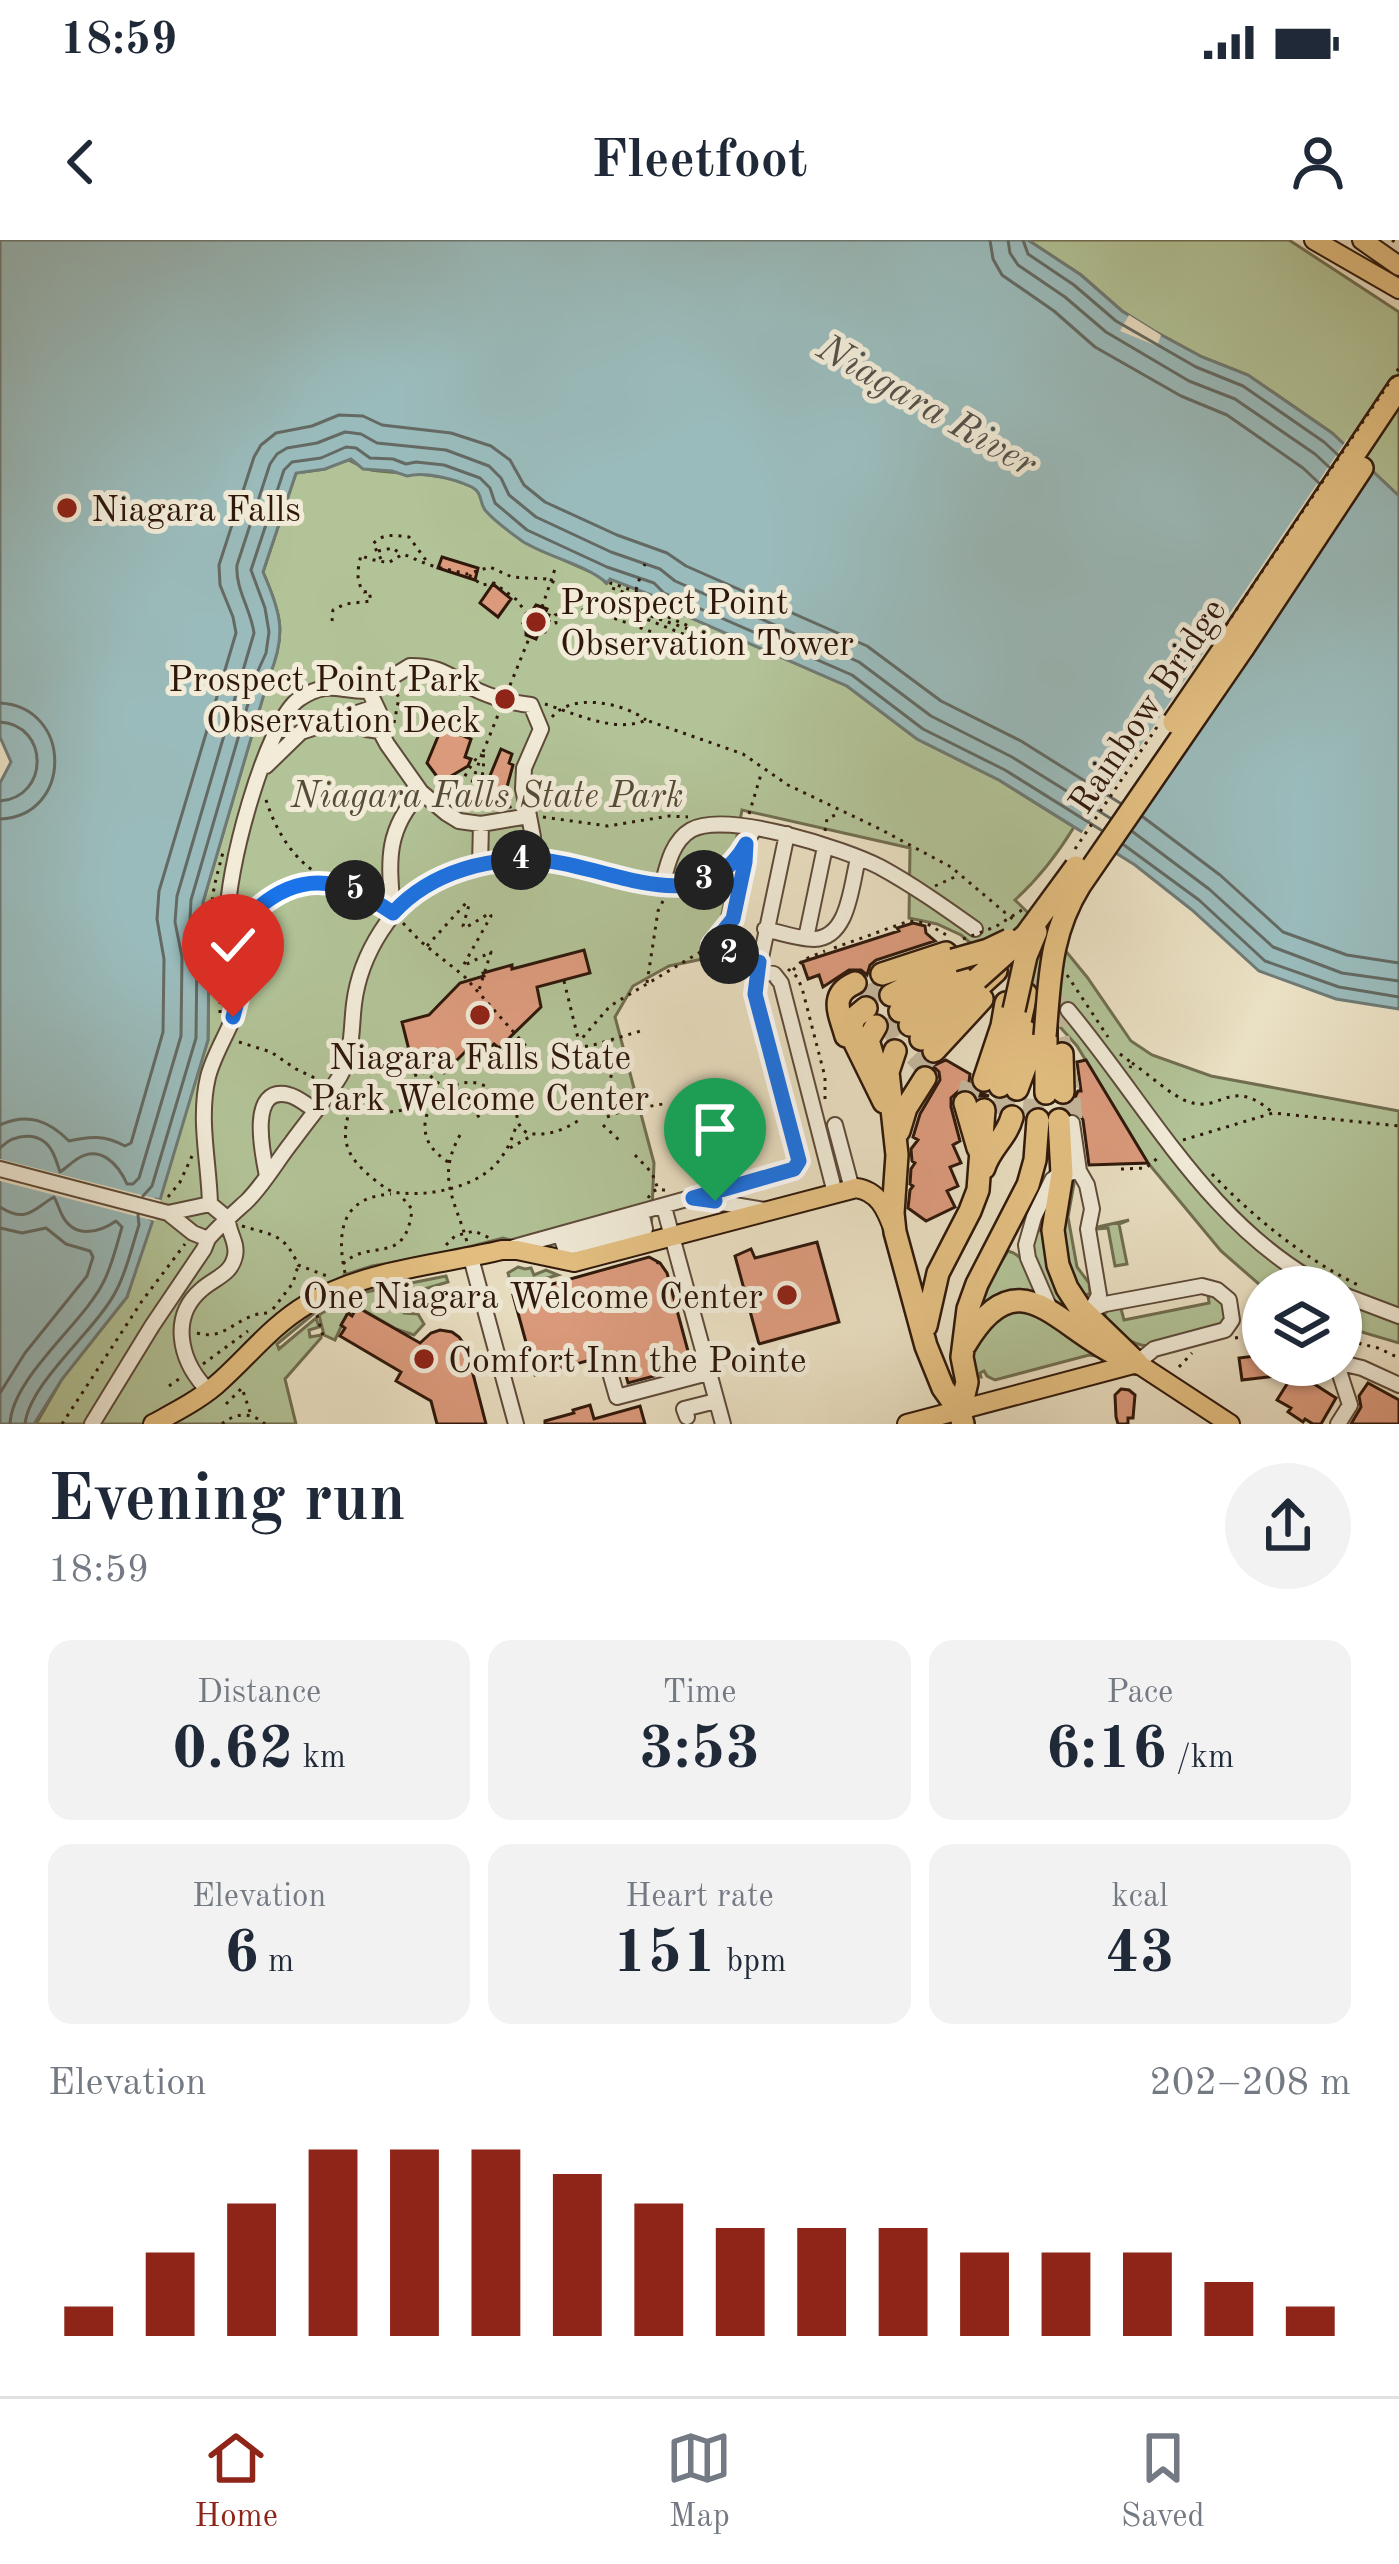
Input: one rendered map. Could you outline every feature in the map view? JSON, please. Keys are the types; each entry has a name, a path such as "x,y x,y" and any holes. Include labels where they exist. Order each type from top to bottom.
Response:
{"highway":[{"name":"Rainbow Bridge","path":"909,1020 1001,998 1022,947 1399,387"},
{"name":"Rainbow Bridge","path":"1022,947 1052,950 1075,893 1399,413"},
{"path":"1001,998 916,972 909,1020 969,1023 1001,998 1022,947"},
{"path":"1022,947 1001,998 1022,1088 1001,998 1022,947"},
{"path":"843,989 887,1036 906,1108 888,1104 851,1051 838,999 843,989"},
{"path":"887,1036 854,1018 852,1031 888,1104"},
{"path":"887,1036 897,1241 926,1346 961,1418"},
{"path":"887,1036 882,1048 888,1104"},
{"path":"926,1346 934,1282 973,1204 981,1162 1037,1129"},
{"path":"961,1418 967,1382 962,1349 968,1309 1021,1202 1042,1139 1037,1129"},
{"path":"1037,1129 1062,1276 1137,1363"},
{"path":"962,1349 986,1314 1004,1303 1031,1301 1105,1349 1137,1363"}],"main road":[{"path":"1315,240 1399,289"},
{"path":"1376,242 1399,266"},
{"path":"153,1424 208,1391 272,1330 317,1299 368,1279 498,1248 574,1262 864,1189 886,1211 897,1241"},
{"path":"907,1424 961,1418 1137,1363 1230,1424"}],"street":[{"path":"1359,268 1376,242"},
{"path":"210,1204 204,1102 209,1072 240,999 242,982 228,920 228,893 260,775 290,708 333,686 369,691 410,666 441,669 468,686 531,704 541,735 523,777 532,837 527,860"},
{"path":"369,691 383,736 434,804 459,821 481,824 529,816"},
{"path":"260,775 301,731 375,707"},
{"path":"342,719 383,736"},
{"path":"393,913 394,832 421,792"},
{"path":"667,890 669,860 680,838 693,828 712,823 751,824 787,834 878,866 925,896 1001,998"},
{"path":"480,865 481,824"},
{"path":"201,1235 228,1219 267,1175 333,1086 348,1056 358,985 393,913 413,894 437,879 480,865 527,860 563,863 667,890 715,875 738,858 751,824"},
{"path":"498,1248 796,1168 799,1156 755,994 787,834"},
{"path":"806,938 825,847"},
{"path":"765,929 806,938 829,936 841,926 858,859"},
{"path":"758,966 780,980 811,1095 844,1191"},
{"path":"1068,1010 1176,1144 1198,1182 1293,1266"},
{"path":"267,1175 261,1132 266,1102 289,1095 315,1111"},
{"path":"783,1102 811,1095"},
{"path":"835,1125 844,1191"},
{"path":"1028,1258 1028,1234 1052,1180 1037,1129"},
{"path":"1037,1129 1087,1185 1092,1209 1088,1229 1099,1295 1088,1311"},
{"path":"0,1169 162,1208 210,1204 228,1219"},
{"path":"693,1198 770,1210"},
{"path":"664,1207 722,1424"},
{"path":"92,1424 204,1249 201,1235 162,1208"},
{"path":"204,1386 182,1347 183,1323 195,1297 229,1270 234,1260 228,1219"},
{"path":"643,1220 645,1228 565,1248 563,1242 643,1220"},
{"path":"1028,1234 1043,1227 1054,1246"},
{"path":"991,1255 1000,1248 1023,1249 1052,1312 1070,1317 1106,1304 1202,1286 1229,1300 1232,1320 1225,1330 1154,1349 1137,1363"},
{"path":"470,1254 516,1424"},
{"path":"1362,1302 1399,1316"},
{"path":"1362,1368 1399,1385"},
{"path":"611,1376 617,1397 708,1372"},
{"path":"1338,1424 1350,1405 1345,1386"},
{"path":"686,1413 716,1401"}],"path":[{"path":"1376,242 1399,245"},
{"path":"379,560 373,544 391,535 409,537 429,565"},
{"path":"376,552 393,548 429,565 467,574 482,585 494,583 517,600 526,614"},
{"path":"333,618 333,610 345,604 371,601 368,591 361,589 357,571 362,555 393,562 400,554"},
{"path":"542,607 556,566"},
{"path":"467,574 490,567 512,577 546,579 688,636 691,630 630,609 641,574"},
{"path":"634,592 609,587 611,583 649,596 647,601 638,597 636,603 700,631 696,645 667,636"},
{"path":"585,595 620,607 625,593"},
{"path":"585,595 587,609"},
{"path":"548,624 556,623 555,615 587,609 652,632"},
{"path":"459,821 530,636"},
{"path":"383,736 393,726 400,698 388,679"},
{"path":"541,725 559,709 612,705 734,750 762,770 753,795 751,824"},
{"path":"559,709 614,723 646,720"},
{"path":"434,804 454,793 479,762"},
{"path":"479,762 481,824"},
{"path":"260,775 271,816 287,844 314,871 364,893 393,913 478,991 534,1055"},
{"path":"529,816 608,826 669,816 696,817"},
{"path":"644,1030 573,1049 610,1006 712,945 733,919 746,844"},
{"path":"925,896 940,882 962,874"},
{"path":"231,937 263,903 279,894 294,887 337,883"},
{"path":"646,984 658,911 667,890"},
{"path":"427,946 466,903 465,928 490,913 458,972"},
{"path":"825,1108 825,1077 800,983 791,972 802,960 911,921 931,926 949,938 1001,998"},
{"path":"924,932 931,926"},
{"path":"712,945 758,966"},
{"path":"463,966 491,952 478,991"},
{"path":"436,962 439,955"},
{"path":"564,982 578,1039"},
{"path":"471,1023 495,1010"},
{"path":"224,1035 272,1052 379,1114 430,1106"},
{"path":"599,1102 613,1069 610,1040"},
{"path":"1132,1063 1187,1102 1244,1094 1273,1113"},
{"path":"430,1106 414,1088 413,1076 426,1072 445,1090"},
{"path":"448,1162 429,1144 425,1130 430,1106 445,1090 460,1083 478,1083 505,1104"},
{"path":"564,1084 579,1099"},
{"path":"477,1117 520,1099 528,1090"},
{"path":"298,1265 315,1273 346,1276 340,1239 348,1214 370,1197 451,1189 479,1178 504,1153 517,1123 520,1099"},
{"path":"343,1264 351,1256 390,1249 402,1240 410,1228 412,1209 352,1159 345,1134 353,1102"},
{"path":"607,1117 663,1104"},
{"path":"1120,1169 1146,1168 1176,1144 1273,1113 1399,1126"},
{"path":"504,1153 535,1135 565,1129 581,1119"},
{"path":"517,1123 535,1135"},
{"path":"603,1125 619,1140"},
{"path":"460,1135 446,1175 470,1254"},
{"path":"1176,1144 1189,1148"},
{"path":"635,1155 664,1187"},
{"path":"162,1208 192,1156"},
{"path":"1206,1167 1275,1231 1325,1267 1369,1290"},
{"path":"169,1386 272,1313 293,1283 298,1265 282,1240 228,1219"},
{"path":"444,1252 452,1238 465,1233 480,1232 498,1248"},
{"path":"62,1424 142,1301 201,1235"},
{"path":"183,1323 212,1336 251,1314 272,1313"},
{"path":"317,1314 322,1336"},
{"path":"1362,1344 1399,1358"},
{"path":"234,1416 222,1404 242,1388 247,1424"},
{"path":"222,1424 234,1416 249,1415 266,1424"}],"green space":[{"path":"1028,240 1289,240 1399,312 1399,496 1332,433 1248,375 1154,331"},
{"name":"Niagara Falls State Park","path":"346,459 371,470 435,476 472,487 492,516 530,543 606,583 609,578 652,595 651,600 847,686 917,739 999,780 1074,827 1015,900 1060,944 1131,1041 1152,1055 1211,1076 1399,1111 1399,1343 1362,1332 1362,1266 1242,1269 1221,1251 1148,1163 1077,1046 1028,991 961,935 909,918 910,848 742,810 720,925 746,950 669,966 633,986 615,1017 654,1163 651,1234 563,1254 503,1238 344,1275 295,1321 323,1306 277,1344 279,1349 316,1318 319,1327 309,1330 310,1337 321,1338 285,1379 296,1424 36,1424 62,1379 127,1297 208,1040 209,954 203,902 280,635 278,612 263,572 296,473 325,469"},
{"path":"1071,1178 1075,1178 1068,1217 1077,1267 1089,1283 1090,1293 1084,1296 1061,1245"},
{"path":"1129,1220 1119,1224 1127,1264 1115,1266 1108,1228 1097,1227"},
{"path":"1041,1230 1073,1312 1055,1306 1033,1261 1031,1235"},
{"path":"1008,1251 1024,1262 1037,1294 978,1313 983,1292"},
{"path":"518,1267 531,1268 534,1275 546,1270 558,1275 512,1288 508,1273"},
{"path":"446,1276 448,1282 397,1297 404,1313 418,1314 424,1324 414,1335 358,1307 352,1316 347,1314 335,1340 324,1335 319,1315 351,1295"},
{"path":"1210,1292 1227,1307 1224,1325 1148,1346 1124,1338 1105,1321 1105,1310 1120,1305 1124,1320 1209,1303"},
{"path":"1024,1306 1095,1350 1096,1356 995,1380 984,1371 981,1377 974,1377 969,1353 992,1316"}],"water":[{"name":"Niagara River","path":"0,240 1028,240 1154,331 1248,375 1332,433 1399,496 1399,1009 1336,999 1259,971 1135,865 999,780 917,739 847,686 650,600 651,595 610,579 607,583 532,547 489,514 472,487 422,474 363,469 351,459 296,473 263,572 278,612 278,648 203,902 209,954 208,1040 160,1200 156,1199 127,1297 62,1379 34,1424 0,1424 0,783 11,762 0,737"}],"pier":[{"path":"1129,315 1161,335 1157,346 1120,331"},
{"path":"1347,439 1374,464 1109,856 1079,837"},
{"path":"0,1159 161,1200 155,1221 0,1181"}],"building":[{"path":"442,557 478,568 475,580 438,568"},
{"path":"493,584 511,599 498,617 480,603"},
{"name":"Prospect Point Observation Tower","path":"536,605 547,609 549,621 536,639 526,635 523,623"},
{"path":"442,727 471,739 465,757 471,759 468,766 441,782 427,763"},
{"path":"501,749 512,754 509,763 513,765 505,794 510,807 498,810 487,783"},
{"path":"913,923 925,926 935,941 876,960 867,975 849,970 823,987 819,975 808,979 802,962"},
{"name":"Niagara Falls State Park Welcome Center","path":"584,950 590,973 537,987 541,1007 499,1048 494,1044 478,1060 467,1050 444,1073 426,1055 411,1058 402,1022 429,1015 460,983 512,965 512,969"},
{"path":"946,1060 970,1074 974,1091 989,1096 962,1088 951,1098 960,1141 953,1145 961,1163 950,1167 958,1186 947,1191 955,1207 926,1221 908,1208 915,1163 911,1149 918,1140 913,1137 920,1114 940,1080 933,1066"},
{"path":"1086,1060 1148,1163 1089,1165 1083,1120 1065,1107 1081,1091 1077,1062"},
{"path":"817,1242 839,1322 759,1344 735,1256 751,1249 755,1258"},
{"path":"649,1257 667,1273 692,1366 628,1383 620,1352 535,1375 513,1295"},
{"name":"Comfort Inn the Pointe","path":"357,1307 420,1343 440,1330 459,1337 466,1347 486,1424 437,1424 431,1401 396,1381 401,1372 340,1336 348,1313 352,1316"},
{"path":"1368,1383 1399,1400 1399,1424 1351,1424"},
{"path":"1286,1386 1317,1386 1336,1398 1321,1424 1303,1422 1277,1400"},
{"path":"1121,1389 1135,1395 1128,1424 1118,1424 1116,1417 1115,1395"},
{"path":"590,1405 594,1419 640,1406 645,1424 545,1424"}],"tunnel":[{"path":"1019,967 1068,1010"},
{"path":"861,999 887,987"},
{"path":"1053,1007 1072,1119"},
{"path":"882,1034 905,1018"},
{"path":"914,1070 934,1051"},
{"path":"965,1103 974,1076"},
{"path":"1001,1115 1008,1088"},
{"path":"1032,1120 1035,1092"}],"place":[{"name":"Niagara Falls","path":"67,508"},
{"name":"Prospect Point Observation Tower","path":"536,622"},
{"name":"Prospect Point Park Observation Deck","path":"505,699"},
{"name":"Niagara Falls State Park Welcome Center","path":"480,1015"},
{"name":"One Niagara Welcome Center","path":"787,1295"},
{"name":"Comfort Inn the Pointe","path":"424,1359"}],"route":[{"path":"233,1017 242,982 231,937 263,903 294,887 337,883 364,893 393,913 413,894 450,873 527,860 563,863 643,884 678,886 721,872 746,844 733,919 712,945 759,962 755,994 799,1161 794,1169 693,1198 715,1201"}]}
